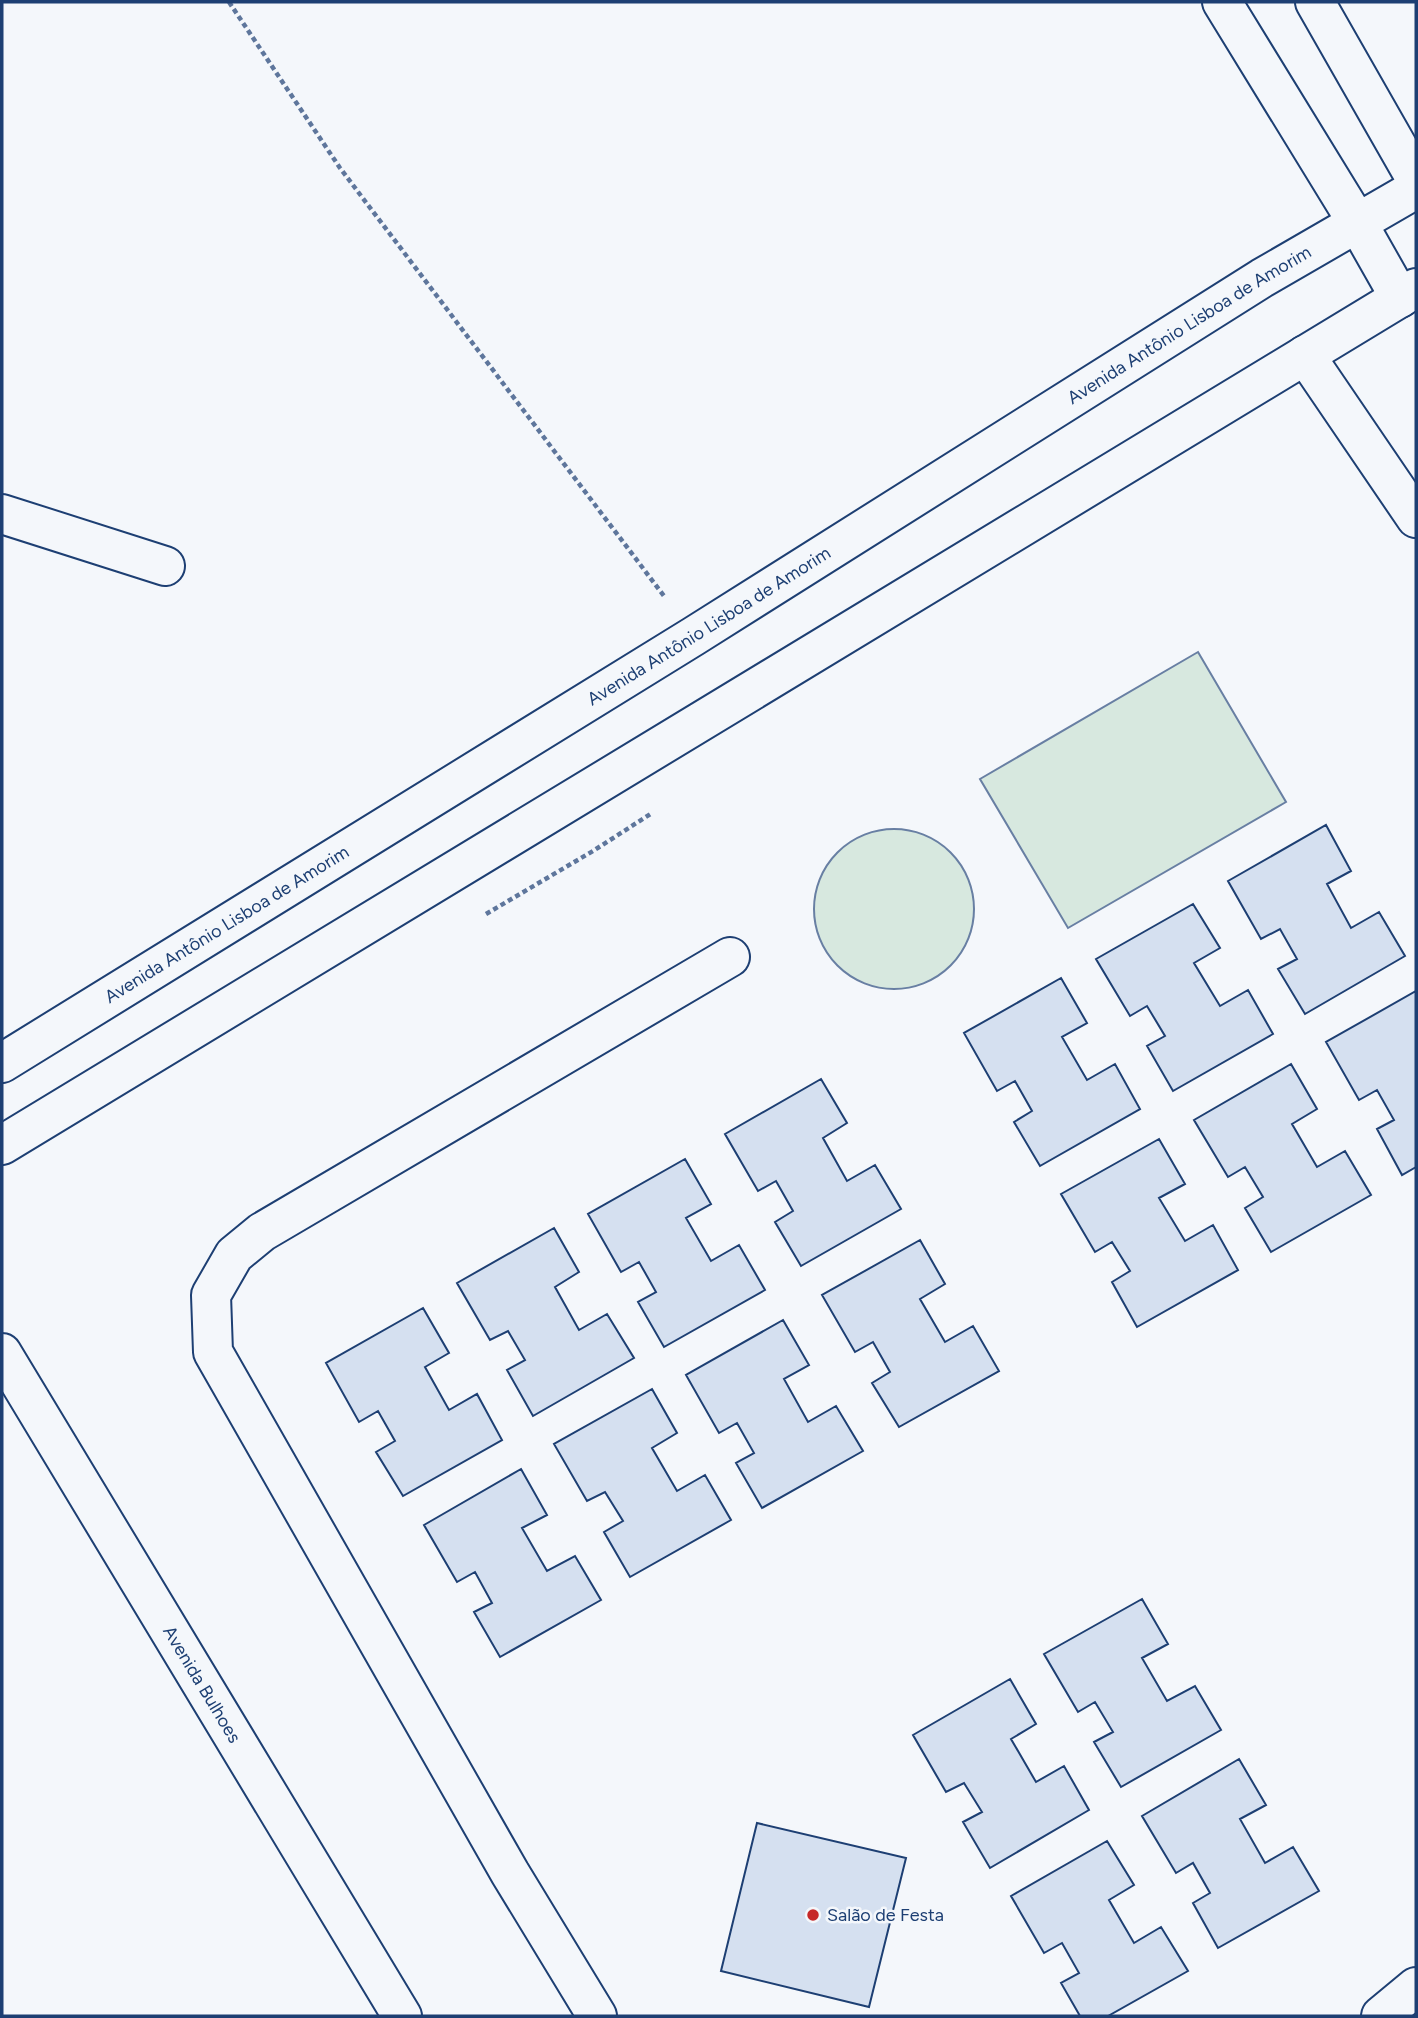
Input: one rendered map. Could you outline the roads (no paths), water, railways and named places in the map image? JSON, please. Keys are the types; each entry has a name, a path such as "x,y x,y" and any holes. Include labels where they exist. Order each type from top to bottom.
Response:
{"main road":[{"path":"2,1145 1408,293 1357,222 1223,2"},
{"path":"1315,2 1416,179"},
{"name":"Avenida Antônio Lisboa de Amorim","path":"2,1063 694,636 1262,278 1416,189"},
{"path":"1305,355 1416,518"},
{"path":"2,514 165,566"},
{"path":"597,2016 503,1861 213,1352 211,1295 234,1255 262,1232 730,957"},
{"name":"Avenida Bulhoes","path":"2,1353 402,2016"},
{"path":"1381,2016 1416,1987"}],"place":[{"name":"Salão de Festa","path":"813,1915"}]}
